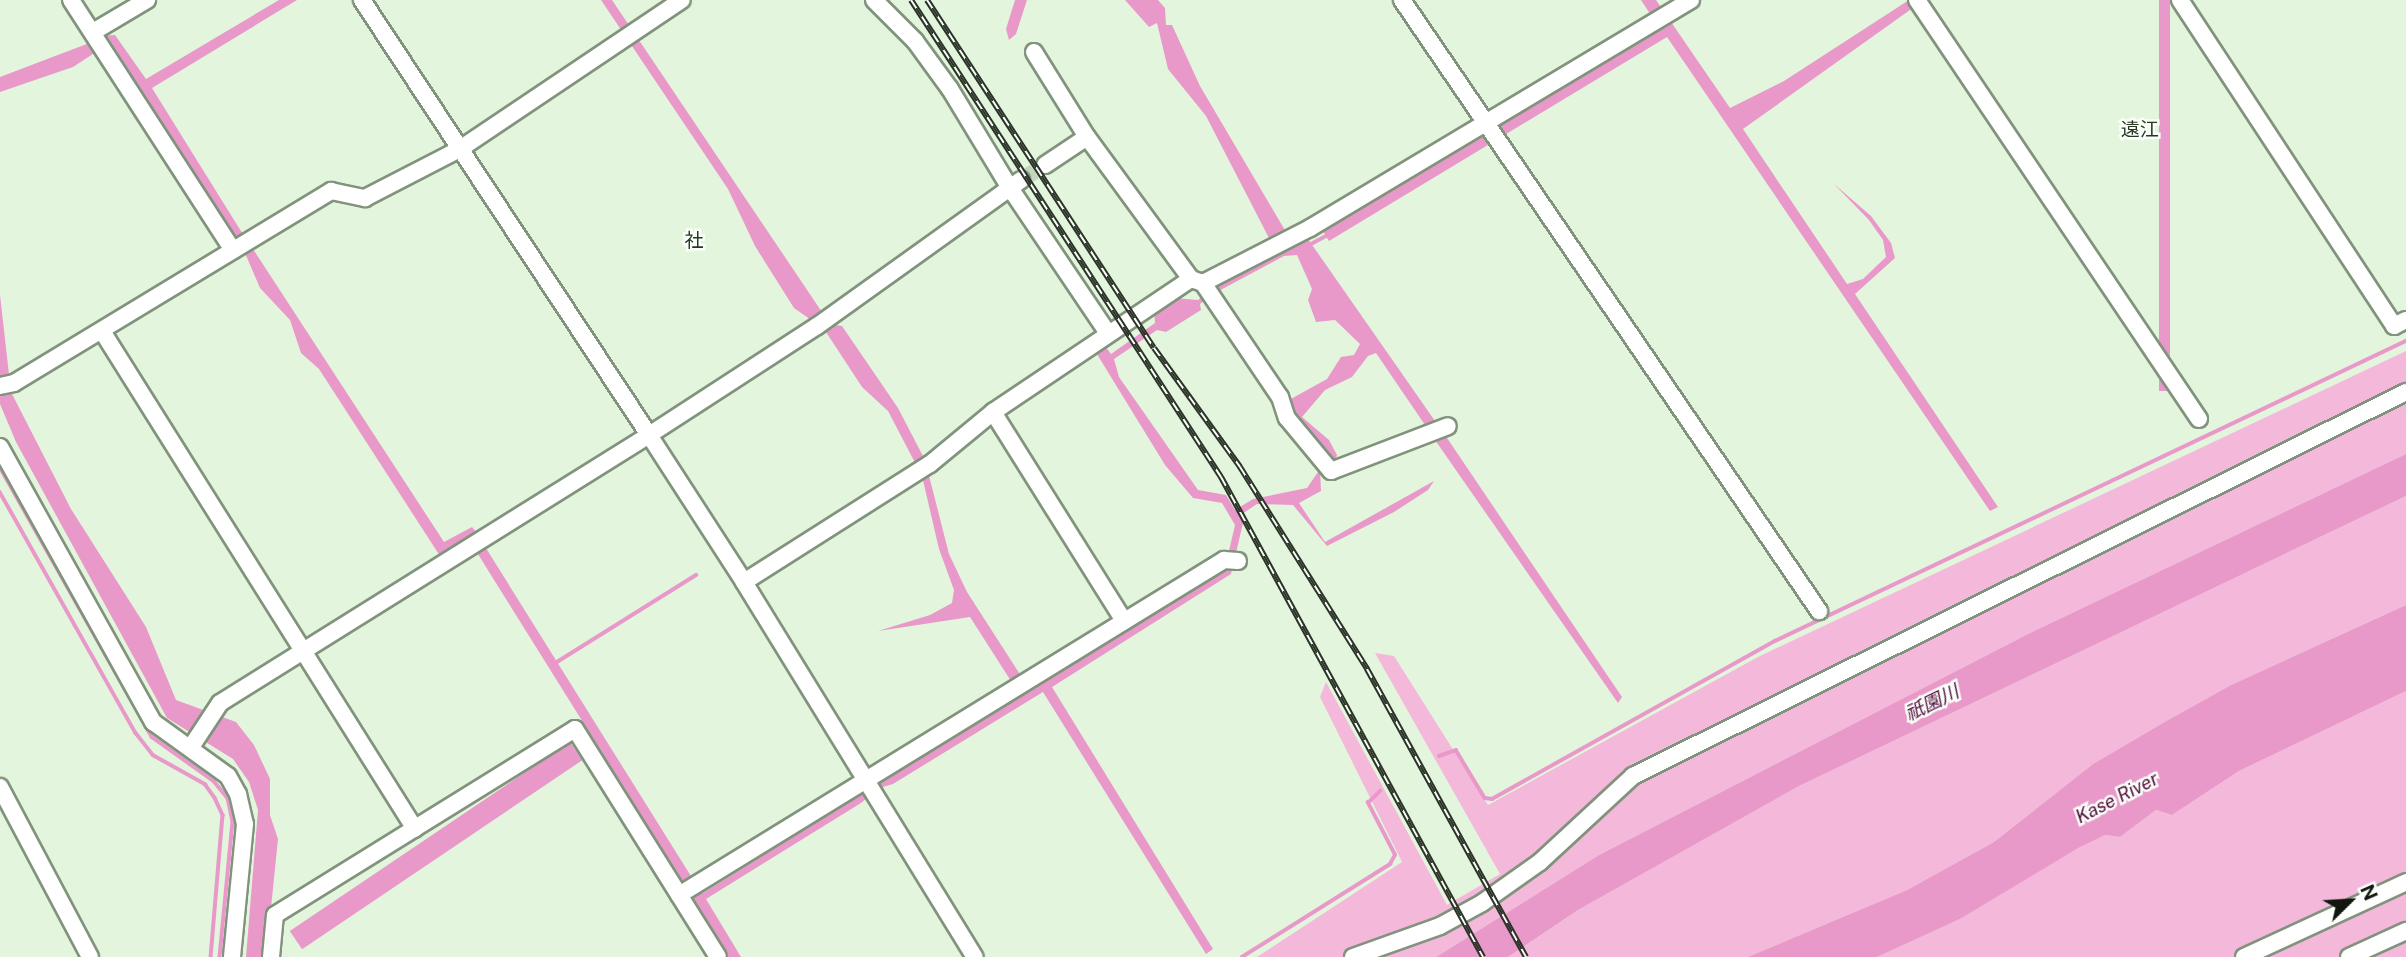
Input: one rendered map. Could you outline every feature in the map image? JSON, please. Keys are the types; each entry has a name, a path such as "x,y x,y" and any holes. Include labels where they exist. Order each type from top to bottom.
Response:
{"street":[{"path":"71,0 240,246"},
{"path":"98,39 147,0"},
{"path":"362,0 744,582 975,957"},
{"path":"7,385 102,331 331,191 365,198 460,149 681,0"},
{"path":"874,0 915,41 950,89 1015,184 1107,332"},
{"path":"1402,0 1819,611"},
{"path":"744,582 924,468 993,412 1107,332 1203,289 1488,125 1691,0"},
{"path":"2180,0 2394,326 2406,320"},
{"path":"1919,3 2199,419"},
{"path":"1034,52 1087,137 1203,289 1280,397 1287,418 1331,471 1440,429"},
{"path":"1045,164 1087,137"},
{"path":"191,747 220,703 649,435 823,322 1015,184"},
{"path":"102,331 415,829"},
{"path":"1353,957 1440,926 1482,903 1540,862 1633,776 2406,392"},
{"path":"993,412 1124,621"},
{"path":"0,446 153,722 228,776 245,824 232,957"},
{"path":"679,895 869,786 1020,685 1124,621 1231,561"},
{"path":"271,957 275,915 575,729 718,957"},
{"path":"0,787 90,957"},
{"path":"2244,957 2406,882"},
{"path":"2349,957 2406,931"}],"shaded area":[{"path":"2406,351 2406,454 2028,634 1599,855 1436,957 1257,957 1402,862 1320,697 1326,682 1447,905 1500,874 1375,653 1394,656 1488,805 1758,657"},
{"path":"2406,496 2406,605 2231,685 2168,720 2093,764 1994,842 1907,890 1748,957 1508,957 1578,910 1799,786"},
{"path":"2406,691 2406,957 1877,957 1960,919 2078,847 2105,835 2120,837 2156,810 2172,815 2239,771"}],"water":[{"path":"279,0 297,0 152,88 244,236 237,241 112,46 100,36 115,35 146,79"},
{"path":"601,0 612,0 830,324 842,326 898,408 925,460 949,554 967,592 1021,676 1011,681 970,617 878,631 930,615 952,603 954,590 939,549 922,476 888,411 862,387 824,329 794,308 755,246 728,189"},
{"path":"1015,0 1027,0 1016,34 1009,40 1006,29"},
{"path":"1125,0 1158,0 1165,8 1166,25 1172,25 1200,86 1286,232 1280,235 1288,248 1308,239 1435,421 1425,425 1376,353 1368,356 1352,377 1325,390 1302,417 1329,440 1337,455 1335,463 1327,463 1296,424 1289,400 1327,379 1341,357 1354,355 1360,344 1335,320 1316,322 1308,300 1312,289 1297,255 1284,256 1213,294 1200,304 1201,310 1166,332 1157,330 1114,359 1119,377 1198,490 1226,495 1235,510 1253,499 1307,488 1320,469 1321,491 1299,503 1325,542 1434,481 1428,490 1394,512 1327,546 1293,505 1257,504 1239,516 1243,523 1231,574 1052,687 1213,949 1206,954 1043,692 893,784 879,788 861,803 706,899 741,957 728,957 693,899 694,893 703,893 1225,568 1235,525 1222,503 1193,498 1165,465 1095,351 1105,346 1111,354 1155,323 1154,312 1174,298 1198,300 1275,238 1270,240 1206,116 1168,69 1157,23 1149,27"},
{"path":"1641,0 1656,0 1730,108 1784,81 1909,0 1924,0 1743,129 1847,284 1863,279 1886,257 1883,240 1869,220 1834,184 1871,216 1891,243 1895,258 1855,294 1998,507 1990,511 1667,37 1329,241 1323,231 1660,29"},
{"path":"2159,0 2170,0 2170,391 2159,391"},
{"path":"92,42 96,52 73,67 0,92 0,77"},
{"path":"253,249 444,542 472,527 478,534 440,556 319,369 301,353 290,320 260,288 245,253"},
{"path":"0,295 11,392 71,509 146,627 176,700 236,722 254,745 270,779 270,815 278,839 266,957 246,957 258,810 249,782 233,759 167,718 16,442 0,404"},
{"path":"1445,435 1622,697 1618,703 1435,440"},
{"name":"祇園川","path":"2406,454 2406,496 1799,786 1578,910 1508,957 1436,957 1599,855 2028,634"},
{"path":"484,545 694,881 685,886 476,550"},
{"name":"Kase River","path":"2406,605 2406,691 2239,771 2172,815 2156,810 2120,837 2105,835 2078,848 1960,919 1877,957 1748,957 1907,890 1994,842 2093,764 2168,720 2231,685"},
{"path":"570,742 582,760 302,949 290,931"}],"waterway":[{"path":"1311,244 1326,236"},
{"path":"1439,756 1456,750 1485,798 1492,799 1775,641 2406,341"},
{"path":"0,467 152,737 214,781 228,798 233,822 220,957"},
{"path":"0,492 136,733 153,755 205,784 223,815 211,957"},
{"path":"557,662 696,575"},
{"path":"1242,957 1390,864 1395,855 1368,803 1380,791"}],"tunnel":[{"path":"1021,180 1045,165"}],"railway":[{"path":"911,0 1221,477 1483,957"},
{"path":"927,0 1154,348 1240,467 1367,669 1526,957"}],"district":[{"name":"遠江","path":"2140,130"},
{"name":"社","path":"694,241"}]}
